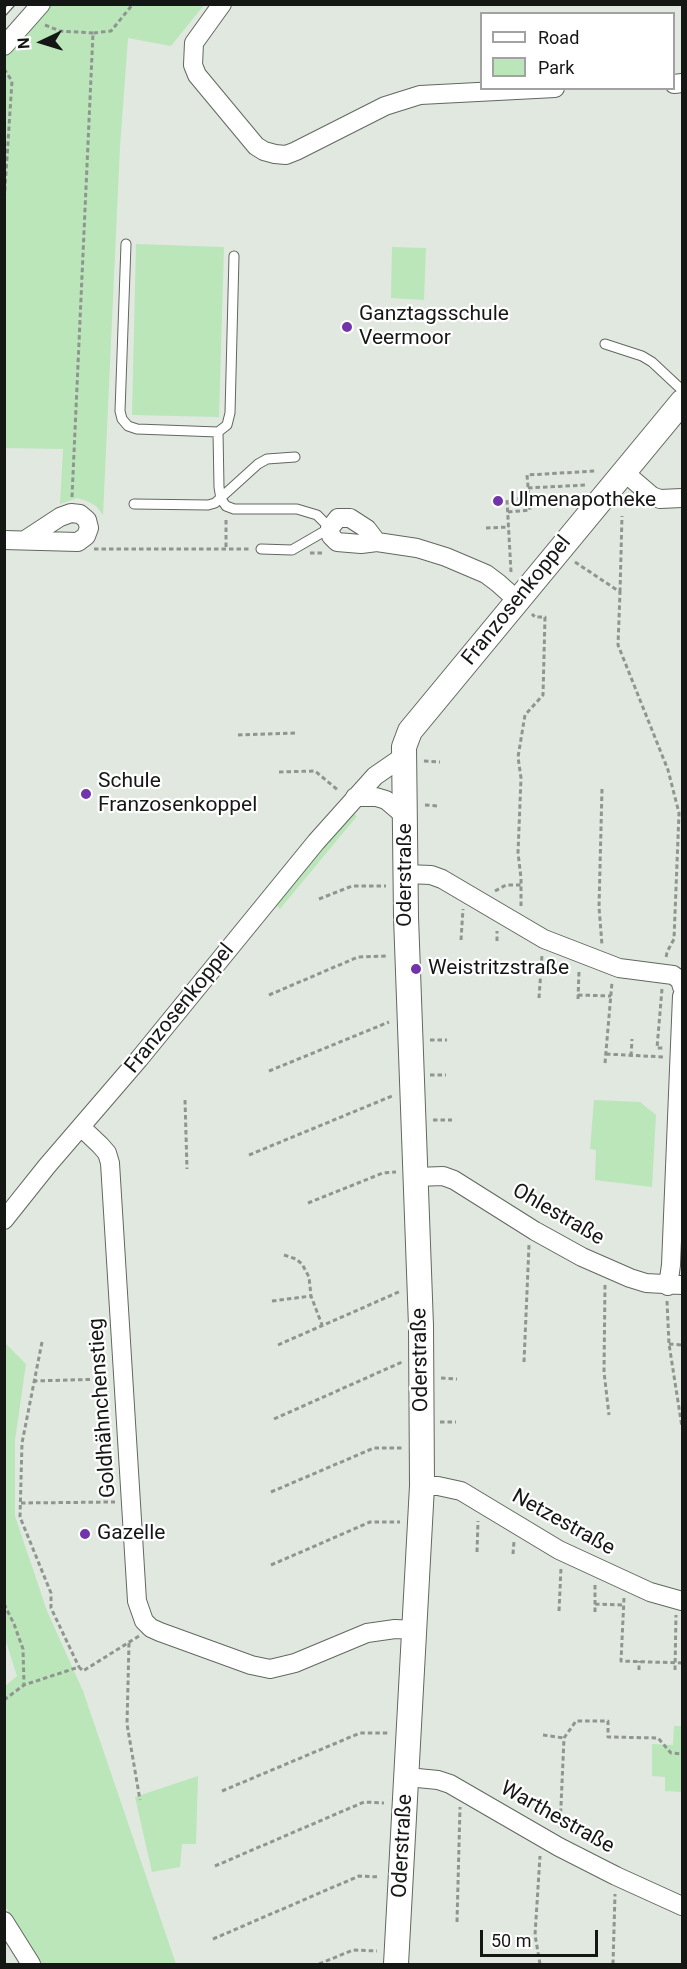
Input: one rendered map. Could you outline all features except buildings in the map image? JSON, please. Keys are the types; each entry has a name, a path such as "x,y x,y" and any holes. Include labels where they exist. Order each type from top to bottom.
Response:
{"street":[{"path":"4,46 41,4"},
{"path":"222,4 194,43 193,65 197,75 256,146 264,152 286,154 296,151 385,106 420,96 521,90"},
{"name":"Franzosenkoppel","path":"4,1220 316,842 348,795 375,776 413,759 406,739 410,731 522,605 624,472 682,402"},
{"path":"624,472 652,496 660,499 682,498"},
{"path":"4,540 78,542 86,536 89,528 87,520 80,514 71,513 26,540"},
{"path":"330,528 331,537 337,542 361,544 377,542 417,548 471,567 498,583 522,605"},
{"name":"Oderstraße","path":"397,1958 422,1486 421,1326 406,1175 407,968 396,880 414,811 413,759"},
{"path":"348,795 376,796 414,811"},
{"path":"396,880 422,874 442,879 544,939 619,968 674,975 680,980 682,987"},
{"path":"673,1288 671,1254 682,996"},
{"name":"Goldhähnchenstieg","path":"82,1128 107,1153 110,1163 137,1601 144,1621 151,1628 251,1665 270,1669 284,1667 367,1633 395,1629 416,1630"},
{"name":"Ohlestraße","path":"406,1175 442,1176 454,1180 535,1231 582,1257 630,1278 673,1288"},
{"name":"Netzestraße","path":"422,1486 438,1486 461,1491 559,1550 679,1605"},
{"name":"Warthestraße","path":"407,1777 438,1780 450,1784 559,1847 682,1906"},
{"path":"4,1921 31,1965"}],"lane":[{"path":"126,244 120,411 122,419 128,426 136,429 218,432 227,425 230,413 234,256"},
{"path":"606,344 642,356 682,390"},
{"path":"218,432 219,487 223,502 234,509 297,509 317,515 330,528 292,550 261,549"},
{"path":"134,504 208,505 223,502 258,464 267,459 296,457"}],"path":[{"path":"41,23 60,31 93,33 111,31 133,4"},
{"path":"71,513 93,33"},
{"path":"4,69 12,81 4,203"},
{"path":"508,512 530,510 527,475 596,471"},
{"path":"528,488 585,484"},
{"path":"511,572 507,500 529,498"},
{"path":"223,502 226,549"},
{"path":"622,516 618,645 668,770 679,813 674,939 667,952 666,963"},
{"path":"486,528 509,527"},
{"path":"78,542 96,551 261,549"},
{"path":"571,560 620,592"},
{"path":"520,916 521,885 518,853 521,778 518,757 525,715 543,695 545,628 545,617 535,616 522,605"},
{"path":"238,735 297,733"},
{"path":"413,759 440,762"},
{"path":"279,772 315,771 348,795"},
{"path":"601,953 599,907 602,789"},
{"path":"414,811 438,806"},
{"path":"319,899 352,886 396,880"},
{"path":"488,895 506,885 521,885"},
{"path":"461,940 463,900"},
{"path":"539,998 542,946"},
{"path":"269,995 358,957 388,956"},
{"path":"580,963 578,997 611,996"},
{"path":"605,1063 613,975"},
{"path":"663,981 657,1048 671,1049"},
{"path":"269,1071 389,1022"},
{"path":"631,1056 632,1039"},
{"path":"426,1040 447,1040"},
{"path":"606,1054 671,1058"},
{"path":"641,1056 641,1064"},
{"path":"427,1076 446,1075"},
{"path":"249,1155 392,1096"},
{"path":"184,1100 187,1169"},
{"path":"429,1120 452,1120"},
{"path":"308,1203 383,1173 406,1175"},
{"path":"524,1362 528,1254 531,1237"},
{"path":"284,1255 302,1264 309,1277 311,1296 322,1325"},
{"path":"605,1276 604,1372 609,1414"},
{"path":"673,1288 669,1344 682,1427"},
{"path":"278,1345 401,1291"},
{"path":"272,1301 311,1296"},
{"path":"42,1342 21,1443 20,1517 51,1593 51,1608 83,1671 142,1634"},
{"path":"669,1344 682,1345"},
{"path":"274,1419 402,1362"},
{"path":"438,1378 457,1378"},
{"path":"33,1381 124,1379"},
{"path":"438,1422 456,1422"},
{"path":"271,1492 374,1448 402,1448"},
{"path":"21,1503 117,1502"},
{"path":"477,1552 478,1512"},
{"path":"271,1565 370,1522 400,1522"},
{"path":"559,1611 561,1562"},
{"path":"595,1580 595,1612"},
{"path":"624,1593 621,1661 682,1663"},
{"path":"4,1604 23,1649 24,1685"},
{"path":"595,1604 624,1605"},
{"path":"675,1670 679,1605"},
{"path":"129,1643 127,1724 140,1800"},
{"path":"639,1661 639,1670"},
{"path":"4,1700 24,1685 79,1667"},
{"path":"559,1847 564,1737 576,1721 608,1721 608,1737 658,1738 671,1753 682,1754"},
{"path":"222,1791 360,1733 388,1733"},
{"path":"543,1735 564,1737"},
{"path":"457,1922 460,1799"},
{"path":"215,1866 364,1802 384,1803"},
{"path":"540,1965 535,1935 541,1847"},
{"path":"213,1939 359,1876 380,1877"},
{"path":"613,1965 615,1886"},
{"path":"319,1965 353,1950 397,1958"}],"green space":[{"path":"38,5 204,5 171,46 128,38 120,147 103,515 96,506 77,498 60,504 63,449 5,448 5,43"},
{"path":"136,244 224,247 219,417 132,415"},
{"path":"392,247 426,248 424,300 391,298"},
{"path":"352,812 357,816 280,909 276,905"},
{"path":"594,1100 640,1102 656,1115 652,1187 595,1180 596,1150 590,1149"},
{"path":"5,1343 26,1364 15,1440 15,1516 47,1611 83,1691 176,1964 40,1964 5,1906 5,1686 17,1676 4,1635"},
{"path":"674,1726 682,1726 682,1792 665,1791 665,1777 652,1776 652,1744 673,1745"},
{"path":"198,1776 196,1844 182,1844 180,1867 152,1872 135,1797"}],"railway":[{"path":"4,13 12,4"}],"place":[{"name":"Ganztagsschule Veermoor","path":"347,327"},
{"name":"Ulmenapotheke","path":"498,501"},
{"name":"Schule Franzosenkoppel","path":"86,794"},
{"name":"Weistritzstraße","path":"416,969"},
{"name":"Gazelle","path":"85,1534"}]}
